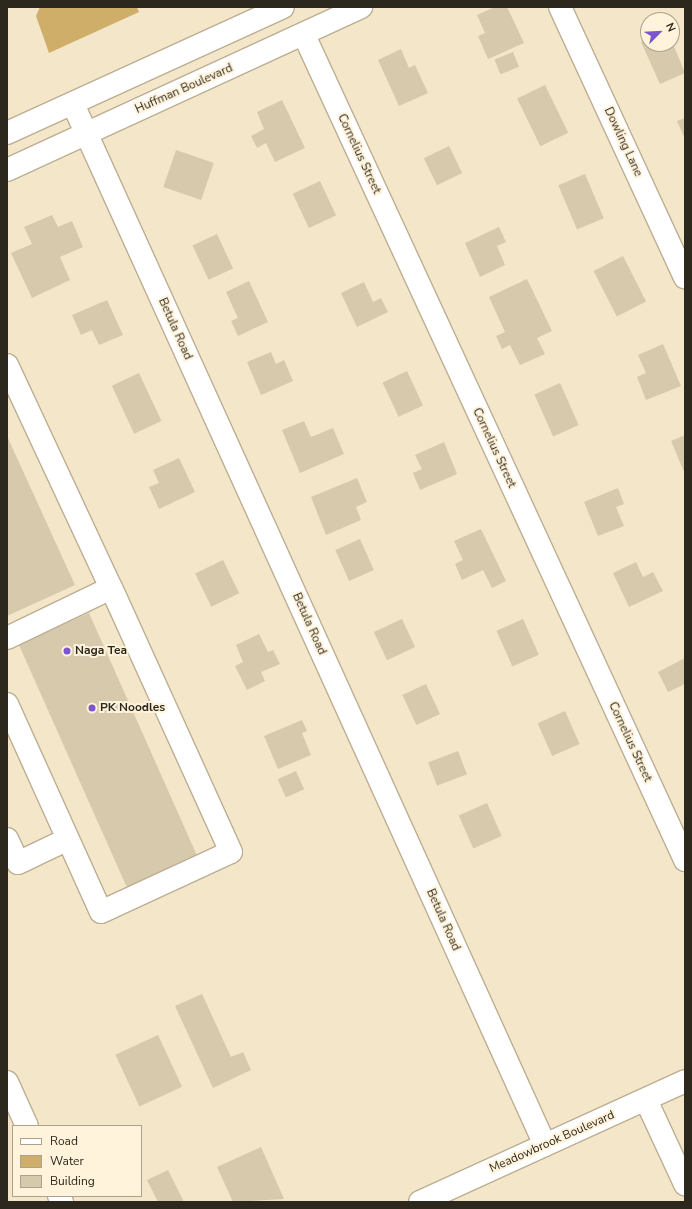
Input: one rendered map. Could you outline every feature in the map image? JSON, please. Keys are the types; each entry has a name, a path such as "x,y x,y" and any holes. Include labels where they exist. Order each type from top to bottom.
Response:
{"main road":[{"path":"11,134 283,7"},
{"name":"Huffman Boulevard","path":"7,170 304,35 361,7"},
{"name":"Dowling Lane","path":"560,7 685,277"},
{"name":"Cornelius Street","path":"304,35 685,860"},
{"name":"Betula Road","path":"73,104 545,1145"},
{"path":"7,365 111,588 231,852 101,912 7,704"},
{"path":"7,638 111,588"},
{"path":"7,839 18,863 68,838"},
{"name":"Meadowbrook Boulevard","path":"420,1202 685,1081"},
{"path":"7,1082 27,1125"},
{"path":"646,1100 685,1184"}],"water":[{"path":"40,7 137,7 139,12 49,53 36,16"}],"building":[{"path":"495,7 507,7 524,43 488,59 478,36 485,33 477,15"},
{"path":"401,49 409,68 415,65 428,93 399,106 378,60"},
{"path":"513,52 519,67 500,74 494,59"},
{"path":"646,52 676,52 685,73 660,84"},
{"path":"545,85 568,133 540,146 517,99"},
{"path":"282,100 305,148 275,162 266,143 257,148 251,136 264,129 257,112"},
{"path":"685,118 685,139 677,121"},
{"path":"449,146 462,173 437,185 424,158"},
{"path":"176,150 214,163 201,200 163,187"},
{"path":"585,174 604,218 577,230 558,185"},
{"path":"320,181 336,215 309,228 293,194"},
{"path":"52,215 58,227 72,221 83,247 60,257 70,280 32,298 11,253 32,244 24,227"},
{"path":"499,227 506,242 497,246 505,265 480,277 465,243"},
{"path":"217,234 233,268 209,280 193,245"},
{"path":"623,256 646,301 617,316 594,271"},
{"path":"527,279 552,331 537,338 545,354 520,365 510,345 502,349 496,336 505,332 489,297"},
{"path":"249,281 268,322 238,336 231,321 238,318 226,292"},
{"path":"364,282 373,302 381,298 388,312 357,327 341,293"},
{"path":"107,300 123,335 99,345 92,330 81,335 72,315"},
{"path":"663,344 681,386 646,400 637,377 646,373 638,355"},
{"path":"271,352 276,364 284,360 293,381 261,395 247,362"},
{"path":"407,371 423,405 399,417 383,382"},
{"path":"139,373 161,421 134,434 112,386"},
{"path":"560,383 579,425 553,436 534,394"},
{"path":"304,421 311,437 333,428 344,454 300,473 282,430"},
{"path":"685,435 685,474 671,441"},
{"path":"7,436 75,585 7,616"},
{"path":"444,442 457,474 420,490 413,473 422,469 415,455"},
{"path":"179,458 195,492 159,509 149,487 159,483 153,470"},
{"path":"357,478 367,502 356,507 361,520 326,535 311,497"},
{"path":"618,488 624,504 616,507 624,526 598,536 584,502"},
{"path":"481,529 506,581 492,588 483,570 462,580 455,564 463,560 454,541"},
{"path":"360,539 374,570 349,581 335,550"},
{"path":"223,560 239,593 211,607 195,574"},
{"path":"636,562 643,577 653,572 663,591 629,607 613,573"},
{"path":"89,613 197,856 127,887 19,644"},
{"path":"402,619 415,647 387,660 374,632"},
{"path":"523,619 539,655 512,666 497,631"},
{"path":"259,634 268,652 273,650 280,664 261,672 265,681 247,690 235,666 243,662 236,645"},
{"path":"685,658 685,684 668,692 658,672"},
{"path":"426,684 440,714 416,725 402,695"},
{"path":"565,711 580,744 552,756 538,723"},
{"path":"302,720 307,731 302,733 311,755 278,769 264,736"},
{"path":"458,751 467,774 437,786 428,762"},
{"path":"296,771 304,789 286,797 278,779"},
{"path":"487,803 502,836 473,848 459,816"},
{"path":"202,994 231,1057 243,1052 251,1070 213,1088 175,1006"},
{"path":"158,1035 182,1087 139,1107 115,1055"},
{"path":"261,1147 284,1199 233,1202 217,1167"},
{"path":"168,1170 184,1202 158,1202 147,1180"}],"place":[{"name":"Naga Tea","path":"67,651"},
{"name":"PK Noodles","path":"92,708"}]}
